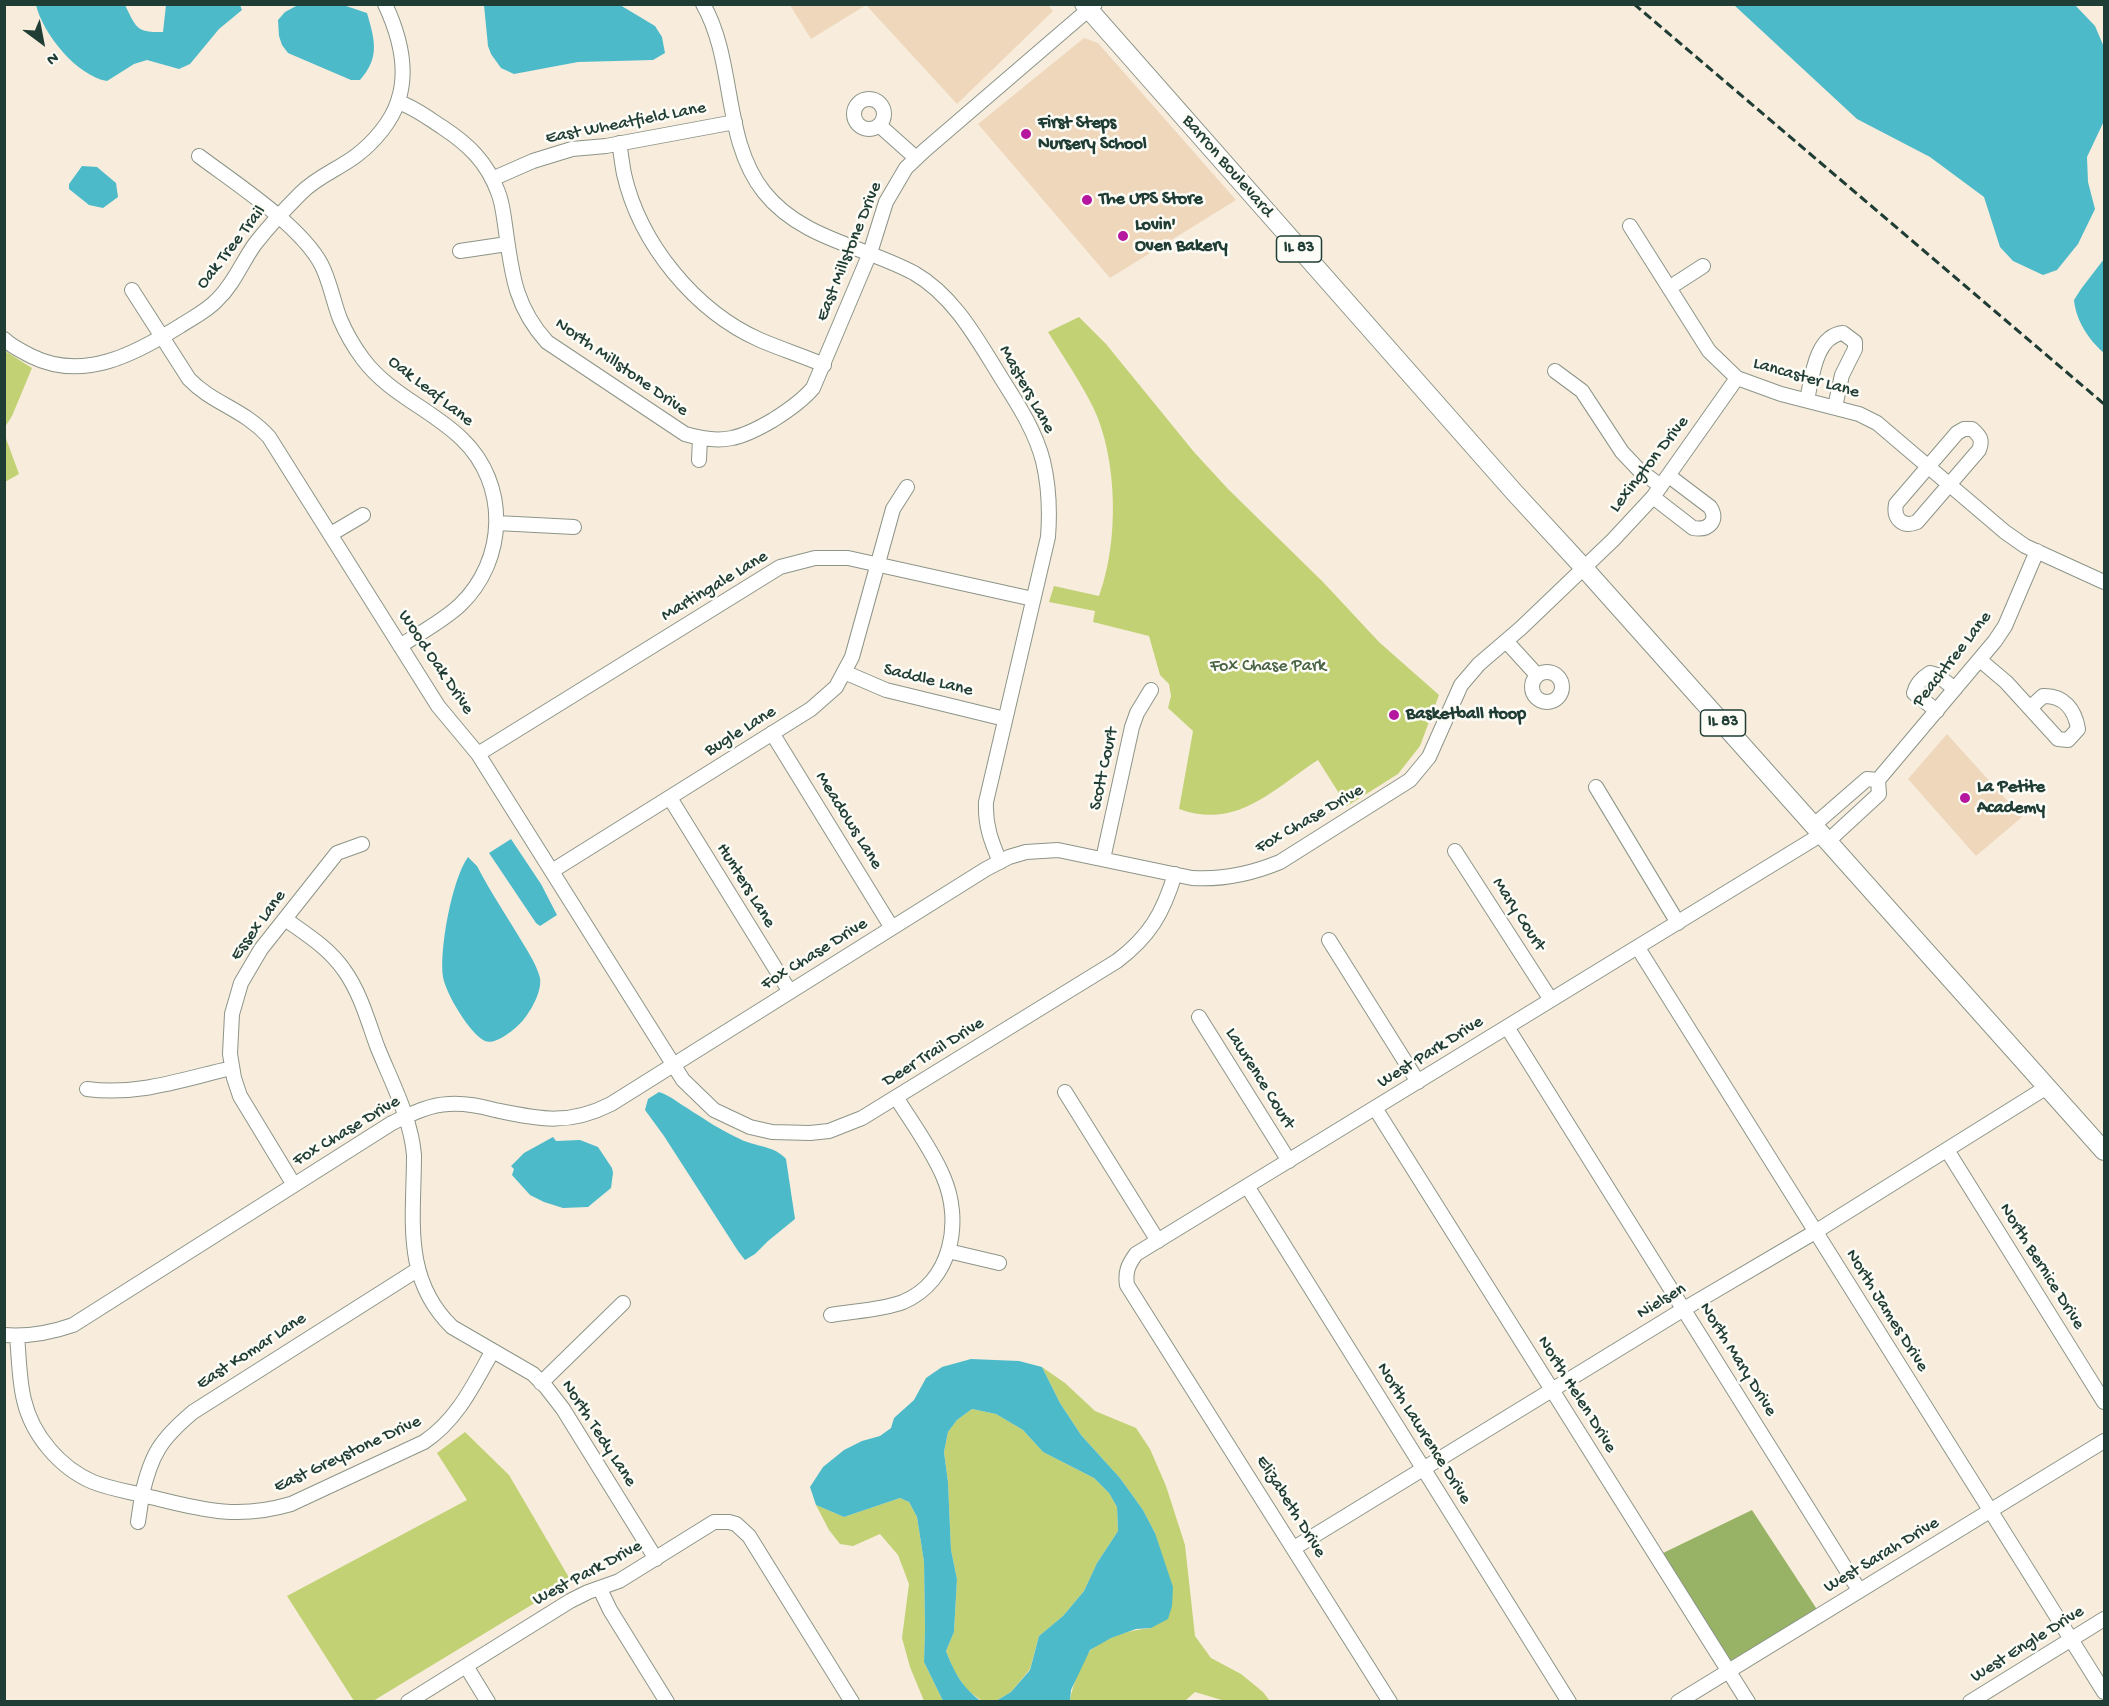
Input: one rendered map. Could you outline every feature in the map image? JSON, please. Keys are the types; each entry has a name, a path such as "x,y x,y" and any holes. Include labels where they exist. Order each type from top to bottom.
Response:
{"main road":[{"name":"Barron Boulevard","path":"1090,6 1514,492 1584,568"},
{"name":"IL 83","path":"1584,568 2104,1151"}],"street":[{"name":"Oak Tree Trail","path":"4,339 36,358 57,365 84,367 131,353 162,337 215,302 235,277 255,245 278,217 307,187 357,155 378,135 398,102 401,90 402,58 396,27 385,4"},
{"name":"Masters Lane","path":"703,4 719,40 742,151 762,189 776,207 807,228 870,253 916,275 936,290 958,312 1023,414 1035,436 1043,459 1050,510 1048,537 986,802 988,836 1000,862"},
{"name":"East Millstone Drive","path":"700,438 733,439 752,433 803,400 813,388 824,364 870,253 886,202 906,168 1090,6"},
{"name":"North Millstone Drive","path":"398,102 410,106 462,140 474,151 492,179 499,193 513,280 518,297 537,330 548,342 666,423 685,434 700,438"},
{"name":"East Wheatfield Lane","path":"492,179 552,154 735,122"},
{"path":"879,125 916,158"},
{"path":"619,143 624,175 641,220 664,260 682,282 738,328 759,339 824,364"},
{"name":"Oak Leaf Lane","path":"199,156 303,238 321,264 340,318 363,358 376,375 403,398 450,429 472,449 491,484 497,511 497,537 490,559 473,591 446,617 400,646"},
{"name":"Lancaster Lane","path":"1630,226 1709,351 1737,378 1859,414 1877,423 2005,532 2025,546 2104,582"},
{"path":"460,251 507,244"},
{"path":"1669,288 1703,266"},
{"name":"Wood Oak Drive","path":"132,290 189,380 198,388 245,415 269,437 438,706 478,754 674,1065"},
{"path":"1807,400 1816,361 1828,339 1834,334 1843,333 1854,342 1855,349 1842,375 1835,407"},
{"path":"1555,371 1582,391 1622,452 1640,471 1661,486"},
{"name":"Lexington Drive","path":"1584,568 1661,486 1737,378"},
{"path":"1964,429 1972,429 1980,435 1982,443 1979,450 1917,522 1904,525 1894,512 1896,504 1927,467 1957,433 1964,429"},
{"path":"699,460 700,438"},
{"name":"Bugle Lane","path":"552,871 772,734 822,700 836,687 852,657 893,509 907,487"},
{"path":"331,534 363,515"},
{"path":"497,523 574,526"},
{"name":"Peachtree Lane","path":"1821,833 1879,794 1878,780 1980,660 2005,626 2037,551"},
{"name":"Martingale Lane","path":"478,754 780,567 806,560 836,557 1033,599"},
{"name":"Fox Chase Drive","path":"11,1335 54,1331 73,1325 405,1117 432,1107 450,1104 478,1106 542,1119 566,1119 594,1113 1008,857 1041,850 1058,850 1175,874 1212,879 1233,877 1264,869 1280,862 1410,780 1429,757 1461,685 1479,664 1584,568"},
{"path":"1506,640 1537,675"},
{"path":"1980,660 2006,682 2030,708"},
{"name":"Saddle Lane","path":"844,672 886,690 1005,719"},
{"path":"1937,711 1914,693 1924,676 1930,673 1937,675 1955,689"},
{"name":"Scott Court","path":"1103,859 1132,727 1137,713 1151,690"},
{"name":"Meadows Lane","path":"772,734 892,928"},
{"name":"Peachtree Lane","path":"1821,833 1867,779 1878,780"},
{"path":"1596,787 1678,922"},
{"name":"Hunters Lane","path":"670,798 790,992"},
{"name":"West Park Drive","path":"1158,1333 1127,1285 1125,1273 1136,1254 1638,948 1821,833"},
{"name":"Essex Lane","path":"294,1185 240,1096 230,1054 232,1014 241,984 255,957 337,853 362,844"},
{"name":"Mary Court","path":"1455,851 1551,1000"},
{"name":"Deer Trail Drive","path":"674,1065 683,1080 714,1110 750,1127 772,1132 829,1131 862,1118 1129,952 1159,916 1166,904 1175,874"},
{"name":"North Tedy Lane","path":"285,919 328,951 345,971 360,1000 405,1117 413,1142 414,1155 414,1257 428,1297 452,1327 533,1374 541,1383 563,1409 656,1559"},
{"path":"1329,940 1418,1082"},
{"name":"North James Drive","path":"1638,948 2104,1692"},
{"name":"Lawrence Court","path":"1199,1017 1289,1161"},
{"name":"North Mary Drive","path":"1507,1027 1859,1590"},
{"path":"87,1089 123,1092 156,1087 232,1068"},
{"name":"Nielsen","path":"1294,1548 1684,1309 1815,1232 2047,1087"},
{"path":"1065,1092 1158,1240"},
{"path":"831,1315 894,1305 915,1296 928,1287 945,1263 952,1237 952,1218 944,1178 896,1097"},
{"name":"North Helen Drive","path":"1375,1108 1748,1701"},
{"name":"North Bernice Drive","path":"1947,1150 2104,1402"},
{"name":"North Lawrence Drive","path":"1247,1186 1569,1701"},
{"path":"948,1251 999,1263"},
{"name":"East Komar Lane","path":"138,1522 141,1495 147,1473 154,1454 170,1431 193,1412 417,1270"},
{"path":"541,1383 623,1302"},
{"name":"Elizabeth Drive","path":"1158,1333 1390,1701"},
{"name":"East Greystone Drive","path":"11,1335 23,1398 31,1421 47,1447 77,1474 112,1488 141,1495 206,1510 247,1514 269,1511 291,1504 424,1442 452,1419 492,1352"},
{"name":"West Sarah Drive","path":"1678,1701 2104,1441"},
{"name":"West Park Drive","path":"408,1701 570,1601 620,1581 714,1522 729,1522 749,1536 852,1701"},
{"path":"600,1589 610,1610 667,1701"},
{"name":"West Engle Drive","path":"1970,1701 2104,1619"},
{"path":"466,1666 488,1701"}],"shaded area":[{"path":"790,5 866,5 811,39"},
{"path":"866,5 1048,5 1053,11 957,104"},
{"path":"1084,38 1098,43 1236,200 1110,278 978,124"},
{"name":"La Petite Academy","path":"1947,734 2022,817 1976,856 1908,779"}],"green space":[{"name":"Fox Chase Park","path":"1079,317 1106,344 1194,452 1228,489 1323,582 1379,642 1439,695 1420,746 1398,774 1347,806 1318,760 1253,804 1236,811 1200,814 1179,809 1193,731 1168,708 1171,696 1169,684 1160,675 1149,636 1093,622 1095,611 1049,602 1054,586 1099,596 1106,575 1110,551 1113,501 1111,475 1101,428 1088,397 1048,332"},
{"path":"5,351 32,368 5,427"},
{"path":"4,433 19,474 5,482 4,482"},
{"path":"1042,1367 1065,1383 1095,1411 1136,1428 1150,1449 1166,1486 1185,1545 1195,1636 1211,1658 1241,1674 1263,1692 1270,1701 1225,1701 1195,1692 1187,1701 1070,1701 1078,1674 1092,1649 1120,1634 1151,1628 1155,1533 1143,1510 1120,1478 1081,1435 1060,1403"},
{"path":"972,1409 996,1414 1023,1430 1043,1452 1094,1478 1109,1493 1117,1507 1118,1531 1097,1563 1084,1591 1063,1616 1039,1636 1030,1669 1011,1692 996,1701 982,1701 967,1690 954,1671 946,1651 954,1632 957,1579 951,1550 948,1482 944,1452 948,1432 957,1420"},
{"path":"465,1432 509,1475 571,1581 373,1701 354,1701 287,1596 467,1500 437,1453"},
{"path":"900,1498 909,1502 917,1517 924,1562 924,1662 943,1701 924,1701 910,1667 902,1638 909,1584 898,1555 880,1534 853,1546 840,1544 829,1530 816,1505 844,1517"},
{"path":"1752,1510 1818,1611 1729,1667 1661,1554"}],"water":[{"path":"36,5 125,5 138,27 154,32 163,32 166,5 240,5 242,10 219,29 190,64 179,69 147,60 134,64 107,81 84,71 63,52 46,28"},
{"path":"298,5 343,5 367,13 374,48 371,64 360,80 351,80 288,53 279,36 278,20 285,12"},
{"path":"484,5 620,5 655,26 662,37 665,53 653,60 578,62 514,74 501,68 491,54 488,46"},
{"path":"1734,5 2075,5 2095,26 2104,47 2104,121 2087,157 2088,182 2095,209 2078,244 2057,270 2043,275 2013,261 2000,247 1984,197 1930,157 1857,119"},
{"path":"82,166 97,167 116,183 118,197 103,208 89,205 69,189 69,184"},
{"path":"2104,259 2104,353 2084,330 2077,315 2074,300"},
{"path":"511,839 541,884 557,915 540,926 489,853"},
{"path":"468,857 477,866 529,953 540,978 536,1000 524,1019 506,1035 490,1042 479,1037 466,1022 449,993 443,977 443,950 448,915 457,881"},
{"path":"659,1092 671,1097 706,1121 746,1142 776,1151 786,1159 795,1219 745,1260 645,1110 648,1099"},
{"path":"553,1137 556,1141 580,1140 598,1147 612,1168 611,1188 588,1207 563,1208 544,1202 530,1195 512,1175 514,1169 511,1166 524,1153"},
{"path":"971,1359 1019,1361 1042,1367 1060,1403 1081,1435 1120,1478 1143,1510 1155,1533 1173,1587 1172,1606 1168,1619 1151,1628 1136,1629 1111,1638 1090,1650 1071,1690 1070,1701 996,1701 1011,1692 1030,1670 1039,1636 1063,1616 1084,1591 1097,1563 1118,1531 1117,1507 1109,1493 1094,1478 1043,1452 1023,1430 996,1414 972,1409 957,1420 948,1432 944,1452 948,1482 951,1550 957,1579 954,1632 946,1651 960,1680 982,1702 943,1701 924,1662 924,1562 917,1517 909,1502 900,1498 844,1517 816,1505 810,1487 823,1467 844,1450 862,1441 880,1436 891,1428 894,1418 914,1400 926,1378 942,1367"}],"railway":[{"path":"1634,4 2104,404"}],"place":[{"name":"First Steps Nursery School","path":"1026,134"},
{"name":"The UPS Store","path":"1087,200"},
{"name":"Lovin' Oven Bakery","path":"1123,236"},
{"name":"Basketball Hoop","path":"1394,715"},
{"name":"La Petite Academy","path":"1965,798"}]}
